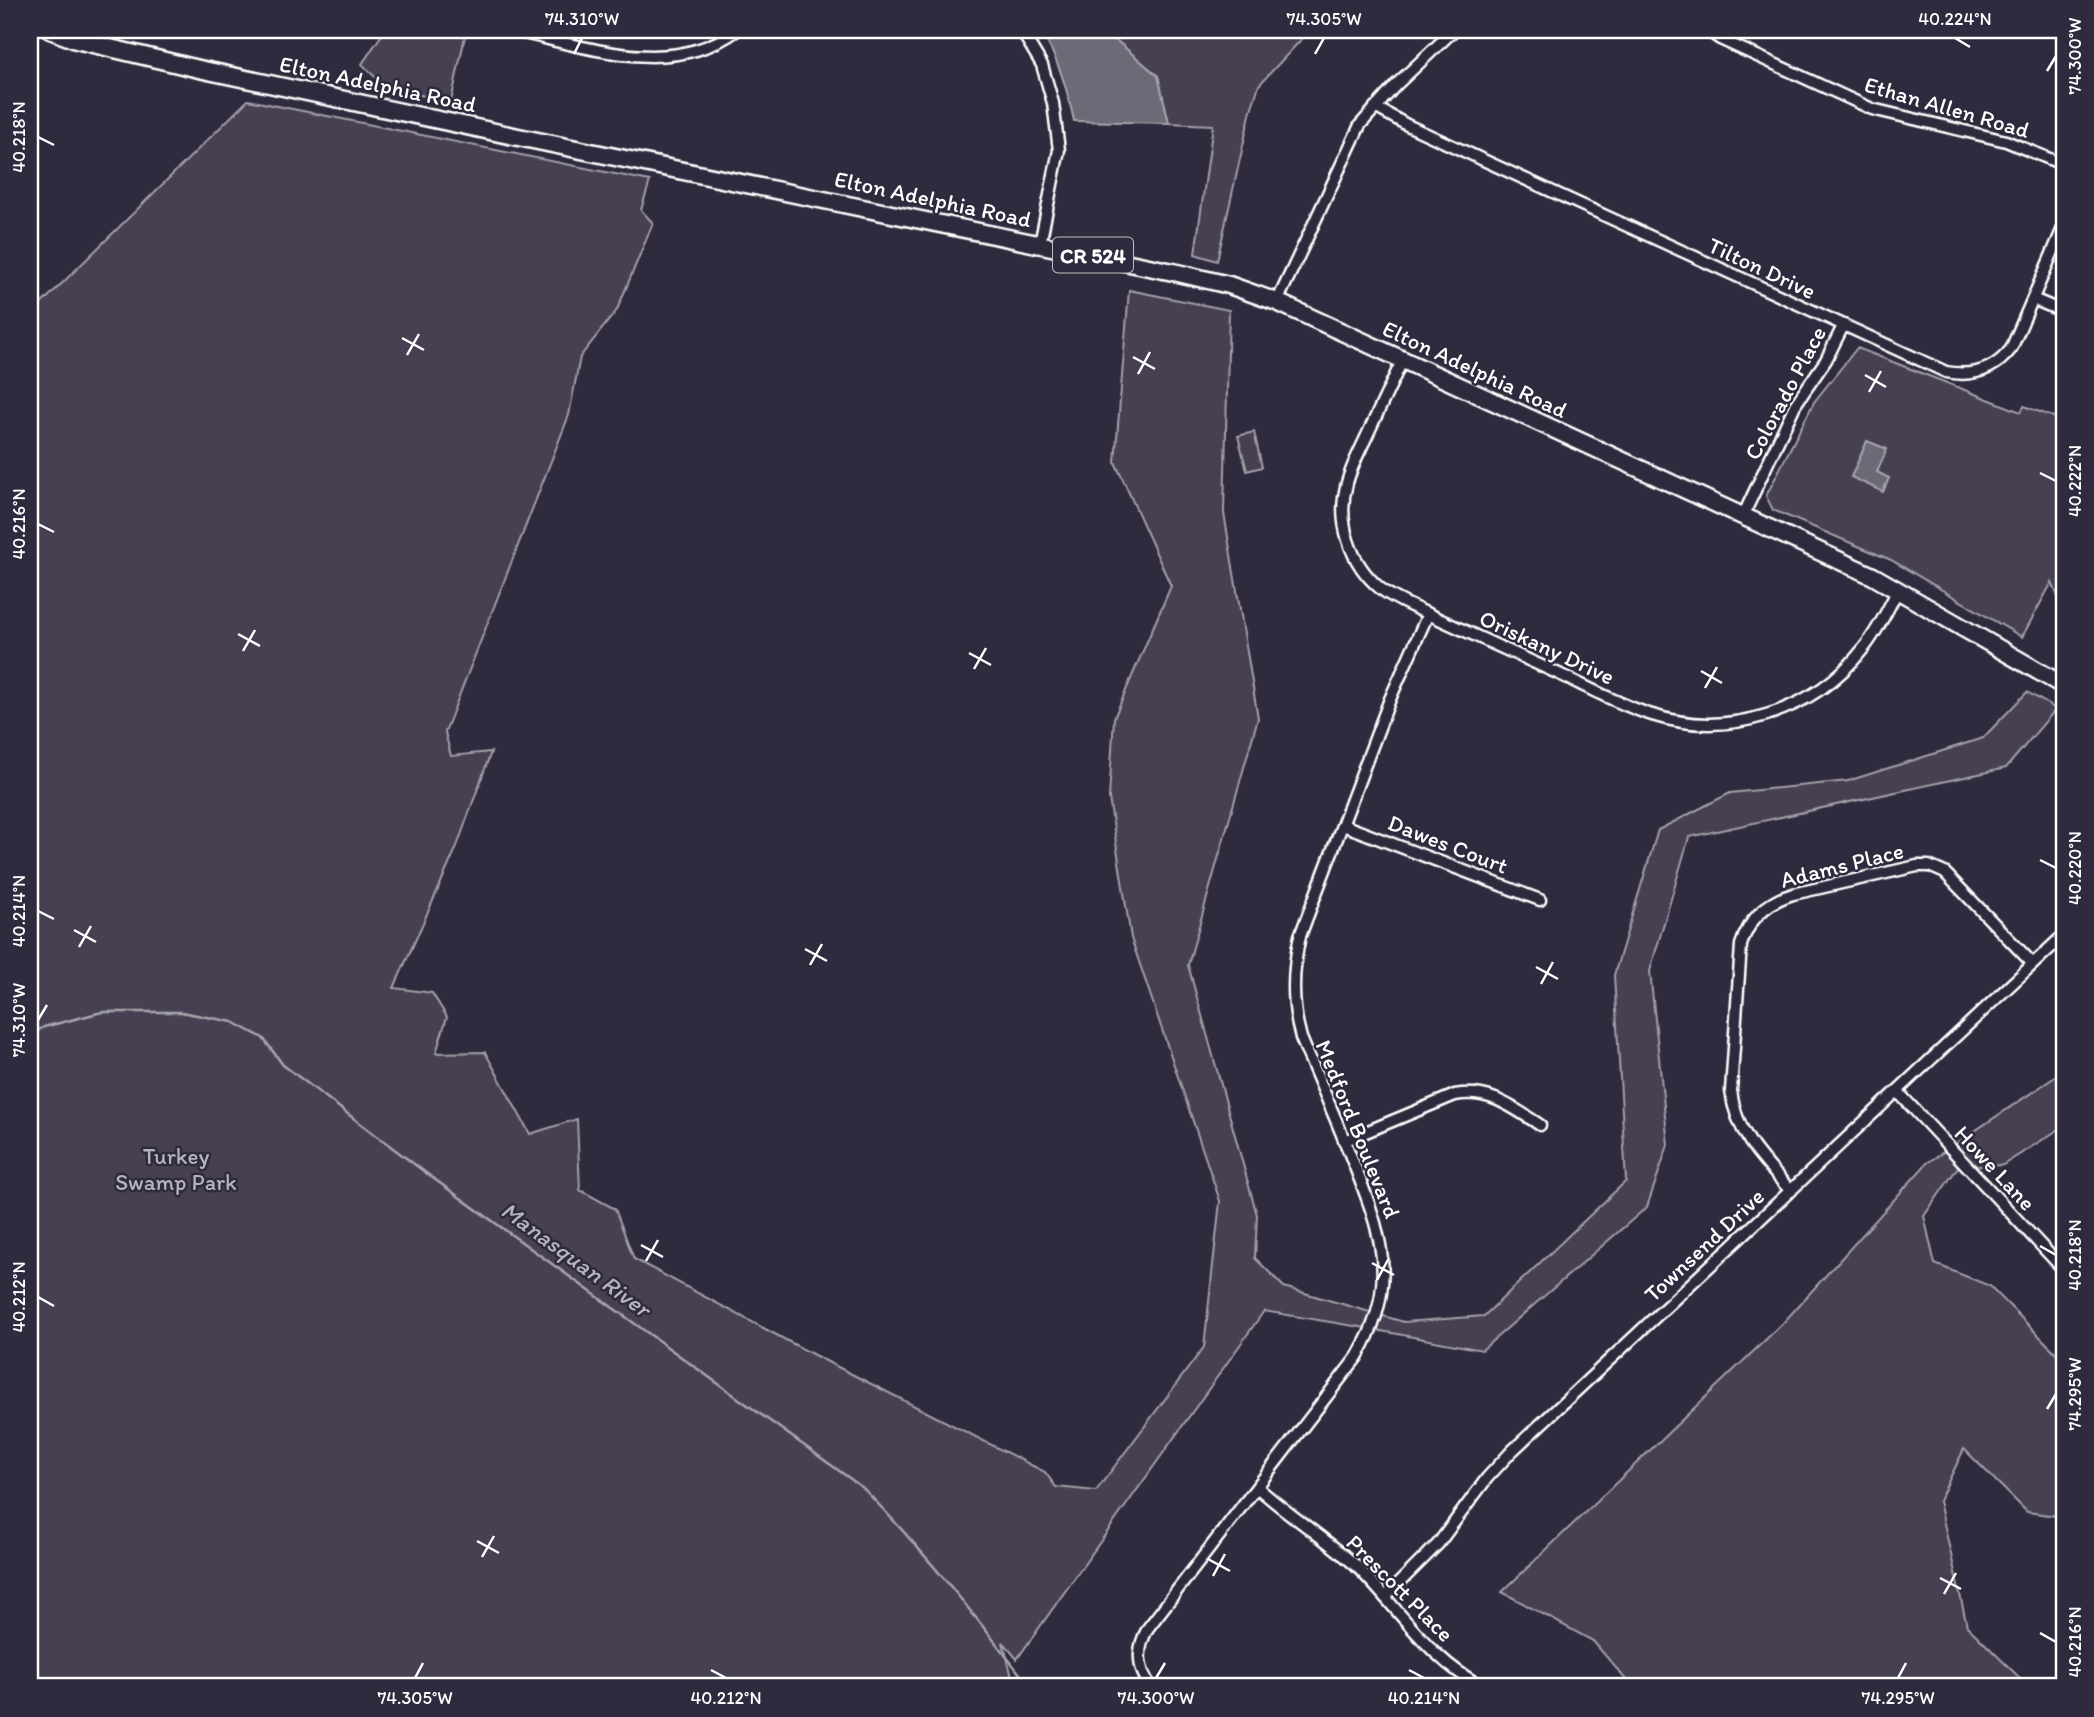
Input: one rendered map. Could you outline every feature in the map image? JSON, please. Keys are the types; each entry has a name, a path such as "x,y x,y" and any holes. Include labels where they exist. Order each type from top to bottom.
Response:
{"main road":[{"name":"Elton Adelphia Road","path":"50,30 102,47 212,72 509,136 1040,244 1200,278 1251,292 1743,516 1898,590 2064,686"}],"street":[{"path":"509,30 632,56 657,57 685,54 707,47 737,30"},
{"path":"1021,30 1042,65 1053,103 1059,150 1040,244"},
{"path":"1277,302 1343,156 1360,125 1454,30"},
{"name":"Ethan Allen Road","path":"1707,30 1872,108 2006,141 2064,165"},
{"name":"Tilton Drive","path":"1375,107 1407,125 1945,373 1969,375 1993,366 2007,355 2064,226"},
{"path":"2034,299 2064,312"},
{"name":"Colorado Place","path":"1743,516 1796,405 1826,360 1843,326"},
{"name":"Oriskany Drive","path":"1402,361 1350,474 1343,502 1344,525 1354,556 1373,582 1393,597 1428,614 1653,715 1701,723 1728,723 1775,712 1819,691 1843,671 1864,648 1898,590"},
{"name":"Medford Boulevard","path":"1151,1687 1144,1678 1139,1658 1142,1637 1357,1357 1374,1324 1383,1276 1382,1245 1372,1210 1301,1038 1295,1011 1294,961 1300,936 1390,699 1428,614"},
{"name":"Dawes Court","path":"1343,825 1540,900"},
{"name":"Adams Place","path":"1791,1191 1748,1141 1735,1113 1731,1091 1741,945 1747,930 1764,909 1782,897 1793,894 1917,866 1929,866 1945,873 2033,964"},
{"name":"Townsend Drive","path":"1385,1597 1438,1544 1487,1478 1511,1451 2064,935"},
{"name":"Howe Lane","path":"1897,1091 2064,1270"},
{"path":"1344,1141 1455,1095 1468,1093 1493,1096 1540,1125"},
{"name":"Prescott Place","path":"1257,1487 1349,1560 1447,1664 1467,1679 1484,1687"}],"green space":[{"path":"385,30 437,30 465,36 451,102 385,87 362,64"},
{"path":"1104,30 1310,30 1259,85 1217,261 1195,254 1213,125 1169,123 1158,76"},
{"name":"Turkey Swamp Park","path":"248,100 650,181 641,210 653,223 617,310 580,357 569,415 445,732 451,756 491,752 456,849 394,988 432,993 447,1017 436,1053 485,1052 530,1134 577,1119 580,1190 615,1209 634,1259 814,1355 1045,1472 1056,1487 1096,1491 1204,1347 1220,1201 1131,938 1109,798 1114,718 1171,586 1115,462 1129,290 1229,310 1224,513 1258,718 1188,965 1257,1215 1255,1258 1284,1287 1404,1322 1484,1316 1626,1181 1614,975 1658,830 1730,793 1848,781 1983,738 2027,692 2056,709 2006,768 1689,837 1650,971 1668,1145 1647,1207 1482,1350 1264,1311 1017,1659 1003,1642 1013,1681 1018,1687 30,1687 30,315"},
{"path":"1857,348 2021,412 2024,406 2064,421 2064,612 2052,582 2022,637 1891,560 1773,510 1766,496 1814,402"},
{"path":"1254,432 1262,467 1247,471 1238,436"},
{"path":"2064,1065 2064,1126 2003,1165 1958,1167 1924,1216 1935,1264 1990,1286 2064,1361 2064,1517 2027,1512 1964,1449 1939,1501 1967,1626 2029,1687 1632,1687 1593,1641 1502,1592 1783,1323 1927,1163 2055,1077"}],"shaded area":[{"path":"1040,30 1104,30 1158,76 1169,123 1074,121 1061,74"},
{"path":"1867,441 1887,449 1877,472 1889,478 1883,492 1851,477"}],"waterway":[{"name":"Manasquan River","path":"30,1035 44,1027 102,1012 181,1012 233,1022 263,1038 283,1065 430,1176 863,1488 950,1585 1030,1687"}]}
